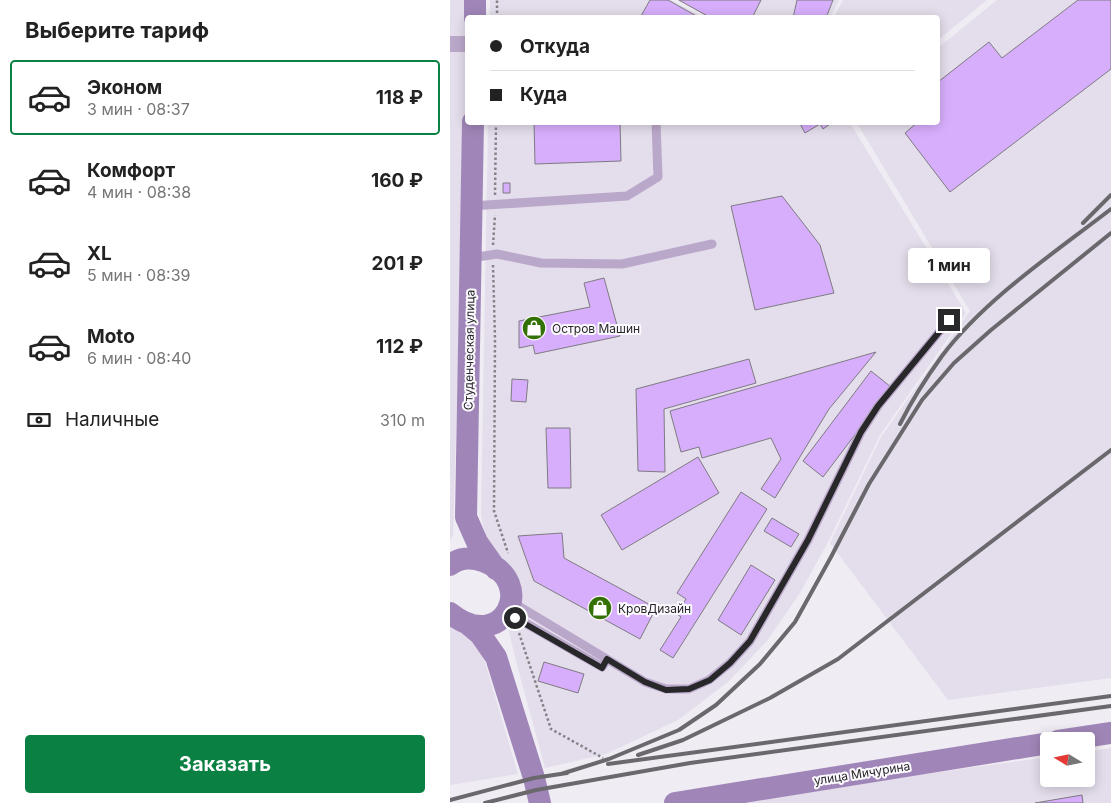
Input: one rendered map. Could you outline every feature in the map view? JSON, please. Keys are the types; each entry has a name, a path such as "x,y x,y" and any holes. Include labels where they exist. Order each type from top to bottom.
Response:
{"main road":[{"path":"475,0 475,15"},
{"name":"Студенческая улица","path":"473,125 466,517 477,542 502,562 505,577 509,584 509,613"},
{"path":"451,564 457,551 466,517"},
{"path":"451,564 466,558 486,562 502,562"},
{"path":"459,618 487,626 509,613"},
{"path":"496,657 509,613"},
{"path":"459,618 480,634 496,657 540,803"},
{"path":"1095,735 1111,733"},
{"name":"улица Мичурина","path":"675,803 697,801 1040,744"}],"street":[{"path":"450,44 465,44"}],"lane":[{"path":"471,206 627,196 658,177 656,125"},
{"path":"470,258 497,254 541,263 622,264 712,244"},
{"path":"509,613 607,659 645,682 666,690 689,689 710,680 730,663 750,641 808,540 861,432 878,406 949,320"},
{"path":"509,613 602,668 607,659"}],"path":[{"path":"497,0 497,15"},
{"path":"496,125 493,254 495,340 494,511 502,562"},
{"path":"509,613 551,728 603,758"}],"shaded area":[{"path":"450,0 469,0 469,15 465,15 465,125 453,535 450,541"},
{"path":"490,0 671,0 699,15 490,15"},
{"path":"676,0 839,0 832,15 705,15"},
{"path":"843,0 987,0 940,38 940,15 835,15"},
{"path":"997,0 1111,0 1111,678 948,700 830,543 881,437 970,311 858,125 940,125 940,46"},
{"path":"488,125 851,125 966,313 880,435 828,542 800,593 766,642 728,682 678,720 606,754 545,768 517,665 481,516"},
{"path":"450,619 481,649 518,774 450,785"},
{"path":"1111,748 1111,803 728,803 730,801 1040,758 1040,788 1095,788 1095,751"}],"building":[{"path":"650,0 668,0 695,15 642,15"},
{"path":"679,0 761,0 754,15 706,15"},
{"path":"797,0 833,0 827,15 794,15"},
{"path":"1078,0 1111,0 1111,69 950,192 905,133 914,125 940,125 940,80 989,42 1002,58"},
{"path":"534,125 620,125 621,161 535,164"},
{"path":"801,125 818,125 805,133"},
{"path":"821,125 829,125 823,129"},
{"path":"503,183 510,183 510,193 503,193"},
{"path":"782,196 820,245 834,293 755,310 731,206"},
{"path":"604,278 620,336 535,354 533,345 519,348 519,321 590,307 584,283"},
{"path":"876,352 829,409 775,498 761,489 781,459 771,438 702,458 699,447 681,452 670,411"},
{"path":"749,359 756,383 664,409 665,472 638,471 636,389"},
{"path":"871,371 891,387 823,477 803,461"},
{"path":"512,379 528,380 526,402 511,401"},
{"path":"546,428 570,428 571,488 548,488"},
{"path":"698,457 719,493 622,550 601,515"},
{"path":"741,492 767,509 673,658 660,650 681,617 677,614 686,599 677,593"},
{"path":"772,518 799,534 791,547 764,531"},
{"path":"562,533 564,558 656,608 640,639 534,581 518,536"},
{"path":"751,565 775,580 741,635 718,620"},
{"path":"544,662 584,674 578,693 538,681"},
{"path":"1082,795 1083,803 1035,803"}],"railway":[{"path":"1083,223 1111,195"},
{"path":"900,424 920,389 959,335 999,296 1111,209"},
{"path":"561,774 609,759 679,730 716,705 760,664 795,622 869,484 922,400 954,363 991,330 1111,233"},
{"path":"638,755 683,740 770,698 838,659 1111,450"},
{"path":"608,764 1111,696"},
{"path":"485,803 536,790 690,763 1111,706"},
{"path":"450,800 534,778 567,773"}],"place":[{"name":"Остров Машин","path":"534,328"},
{"name":"КровДизайн","path":"600,608"}],"route":[{"path":"515,618 602,668 607,659 645,682 666,690 689,689 710,680 730,663 750,641 808,540 861,432 878,406 949,320"}]}
